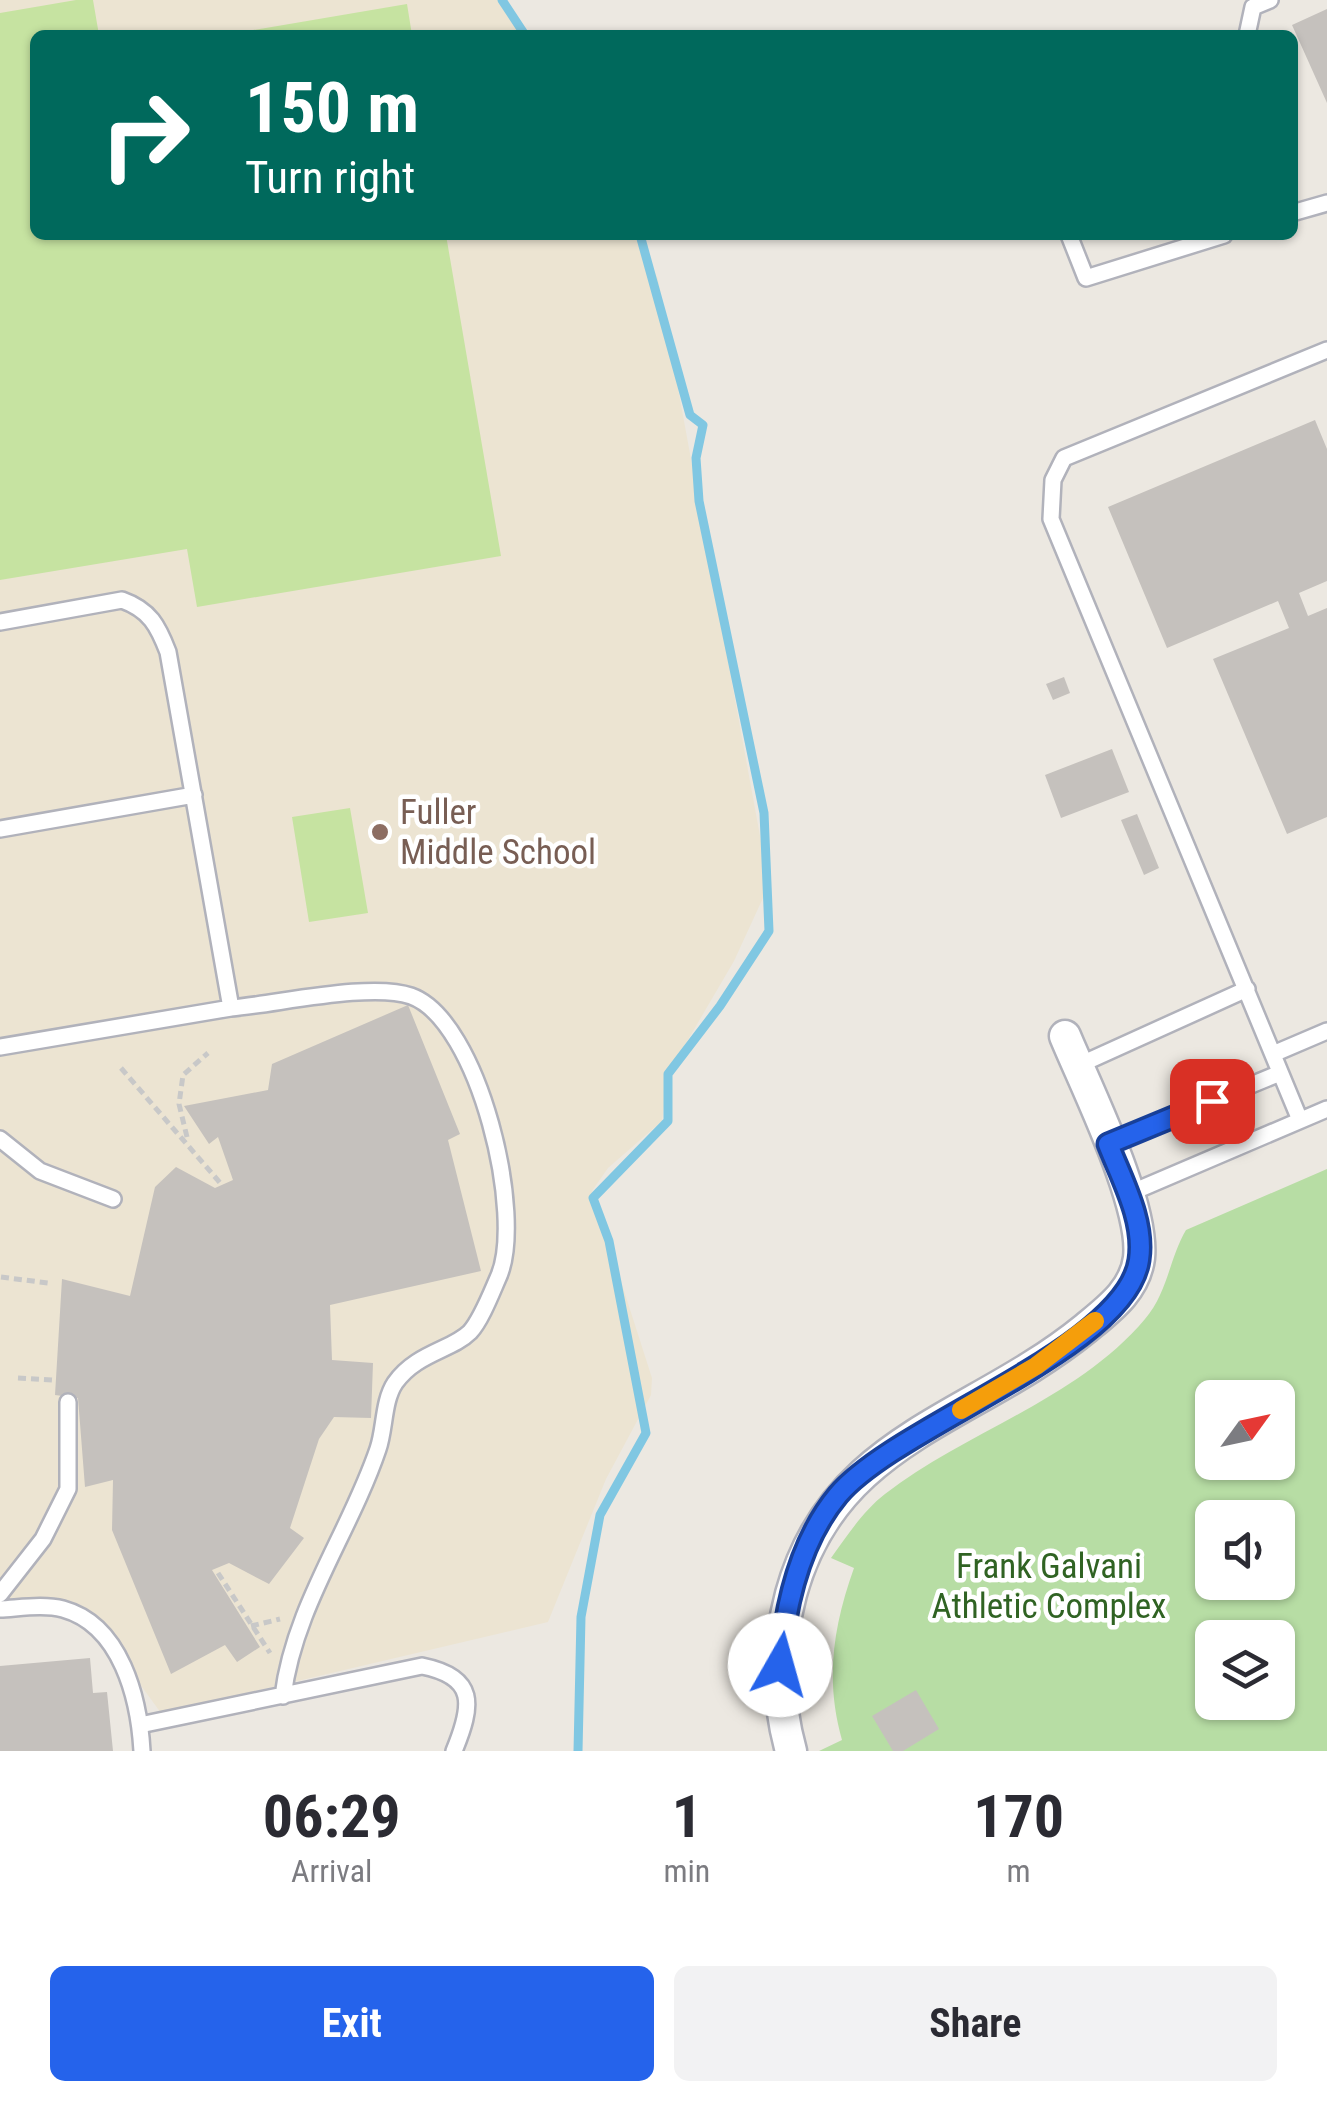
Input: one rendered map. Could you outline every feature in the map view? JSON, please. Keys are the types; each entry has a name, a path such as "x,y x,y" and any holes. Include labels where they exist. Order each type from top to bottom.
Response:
{"street":[{"path":"791,1751 779,1697 782,1634 796,1575 820,1521 838,1496 874,1463 1036,1366 1120,1299 1133,1280 1140,1240 1128,1194 1065,1036"}],"lane":[{"path":"1248,30 1253,6 1270,0"},
{"path":"1298,212 1327,203"},
{"path":"1071,240 1086,278 1208,240"},
{"path":"1300,1120 1051,519 1053,480 1064,458 1327,350"},
{"path":"0,622 122,600 140,606 152,618 168,652 231,1008"},
{"path":"0,829 194,795"},
{"path":"0,1048 231,1008 387,989 416,998 436,1011 477,1085 498,1150 505,1213 500,1274 469,1332 431,1351 394,1384 380,1446 295,1641 284,1696"},
{"path":"1077,1066 1246,990"},
{"path":"1273,1054 1327,1031"},
{"path":"1108,1144 1280,1073"},
{"path":"1128,1194 1327,1109"},
{"path":"0,1139 40,1171 113,1199"},
{"path":"0,1594 42,1539 68,1489 68,1402"},
{"path":"0,1609 62,1609 108,1638 130,1685 142,1751"},
{"path":"140,1725 422,1666 451,1672 464,1686 468,1708 454,1751"}],"path":[{"path":"188,1142 178,1104 183,1075 208,1053"},
{"path":"121,1068 222,1185"},
{"path":"1,1277 48,1283"},
{"path":"18,1378 54,1380"},
{"path":"218,1573 268,1651 287,1668"}],"shaded area":[{"name":"Fuller Middle School","path":"0,0 501,0 520,30 30,30 30,240 638,240 658,279 769,885 734,961 668,1074 662,1121 608,1168 592,1191 652,1378 651,1395 606,1479 548,1622 161,1713 87,1612 0,1613"}],"green space":[{"path":"93,0 98,30 30,30 30,240 447,240 501,556 197,607 187,549 0,580 0,13"},
{"path":"407,4 411,30 254,30"},
{"path":"350,808 368,913 309,922 292,817"},
{"name":"Frank Galvani Athletic Complex","path":"1327,1169 1327,1751 819,1751 842,1740 834,1696 834,1654 854,1568 831,1558 862,1516 885,1494 950,1451 1054,1393 1118,1347 1153,1309 1186,1230"}],"building":[{"path":"1327,9 1327,103 1298,38 1298,30 1292,25"},
{"path":"1315,420 1327,449 1327,581 1299,593 1308,616 1327,608 1327,817 1287,834 1213,659 1289,628 1278,601 1167,648 1108,507"},
{"path":"1064,677 1070,693 1053,700 1046,684"},
{"path":"1112,749 1129,792 1061,818 1045,775"},
{"path":"1137,814 1159,868 1144,875 1121,820"},
{"path":"408,1005 460,1134 448,1140 481,1271 330,1305 332,1360 373,1363 371,1418 334,1417 319,1439 290,1528 304,1538 269,1584 229,1563 212,1570 260,1647 237,1662 225,1645 171,1674 112,1530 113,1480 85,1487 78,1398 55,1395 62,1279 130,1296 155,1187 176,1167 215,1188 233,1180 218,1137 209,1144 184,1106 268,1090 272,1064"},
{"path":"90,1658 93,1693 107,1692 113,1751 0,1751 0,1666"},
{"path":"916,1690 939,1729 903,1751 893,1751 872,1716"}],"waterway":[{"path":"502,0 522,30"},
{"path":"578,1751 581,1617 600,1515 646,1433 609,1241 593,1198 668,1121 668,1074 720,1006 769,931 764,813 699,501 696,458 703,425 690,415 641,240"}],"slow traffic":[{"path":"961,1410 1036,1366 1095,1321"}],"place":[{"name":"Fuller Middle School","path":"380,832"}],"route":[{"path":"780,1665 782,1634 796,1575 820,1521 838,1496 887,1453 1036,1366 1120,1299 1133,1280 1140,1240 1128,1194 1108,1144 1212,1101"}]}
